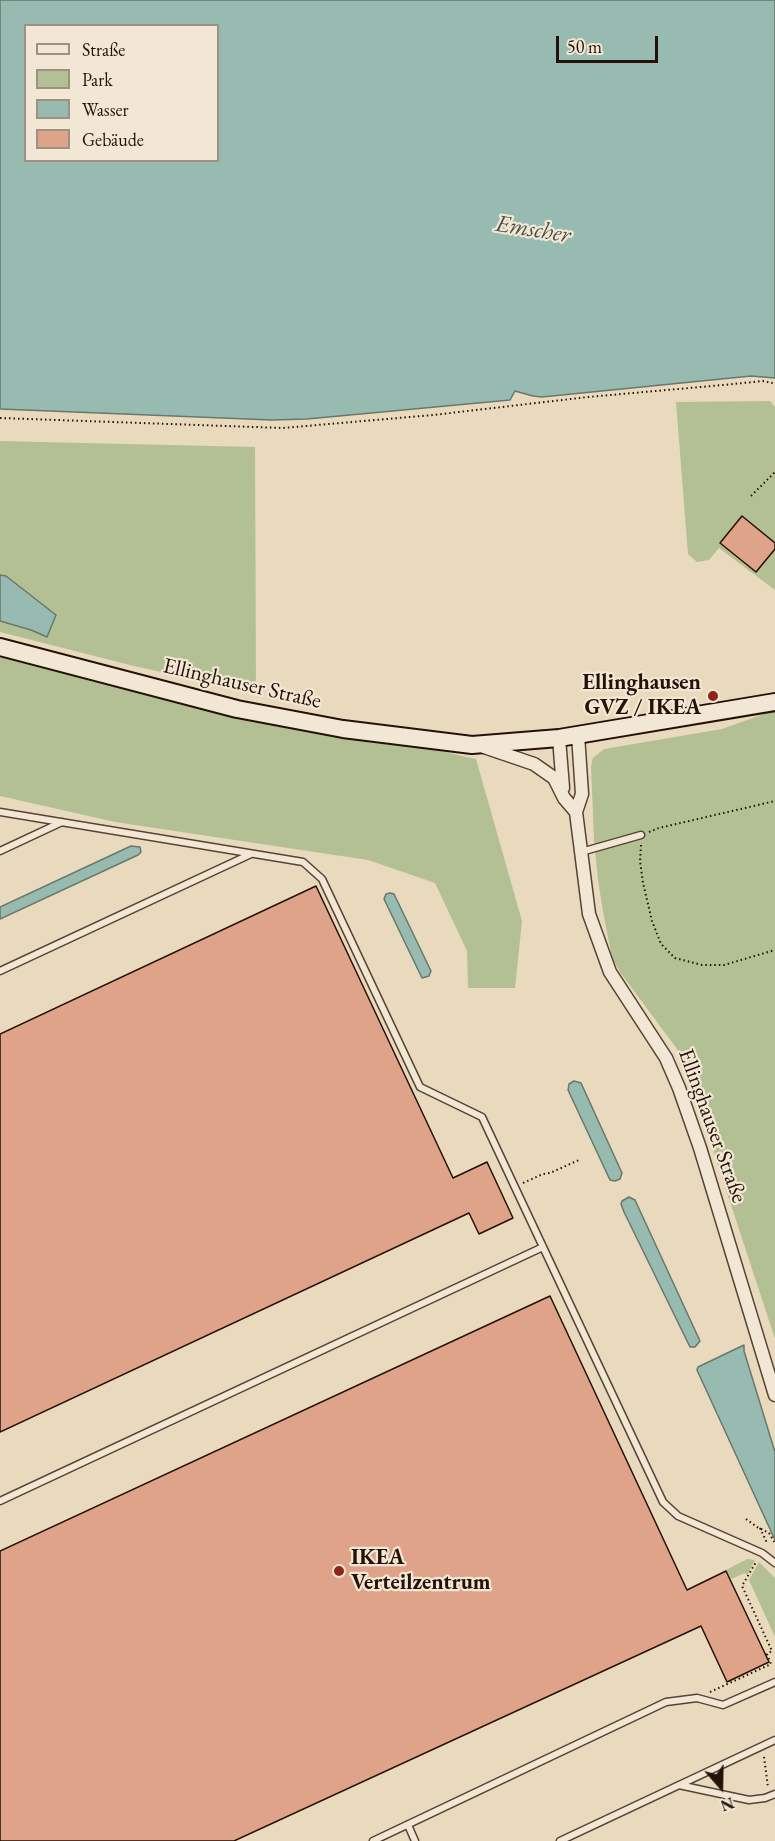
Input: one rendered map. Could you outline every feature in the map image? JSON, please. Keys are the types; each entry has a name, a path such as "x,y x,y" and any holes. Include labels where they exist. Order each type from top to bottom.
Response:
{"main road":[{"name":"Ellinghauser Straße","path":"0,647 237,709 343,729 478,745 559,738 775,702"}],"street":[{"name":"Ellinghauser Straße","path":"578,735 582,794 576,812 590,914 610,972 666,1058 679,1088 700,1148 775,1395"},
{"path":"559,738 563,794"},
{"name":"Ellinghauser Straße","path":"478,745 534,764 554,778 564,798 576,812"}],"lane":[{"path":"0,812 303,862 322,879 420,1087 482,1117 663,1502 678,1515 762,1553 775,1563"},
{"path":"0,851 63,822"},
{"path":"580,852 641,835"},
{"path":"0,971 251,854"},
{"path":"0,1501 543,1247"},
{"path":"373,1841 666,1702 697,1698 723,1705 775,1682"},
{"path":"560,1841 775,1740"},
{"path":"679,1785 749,1800 775,1794"},
{"path":"408,1825 416,1841"}],"path":[{"path":"0,418 283,428 763,381 775,385"},
{"path":"751,496 775,472"},
{"path":"775,801 659,828 641,835 640,861 652,921 661,944 675,958 702,965 724,965 775,950"},
{"path":"523,1183 579,1160"},
{"path":"746,1519 769,1533 775,1543"},
{"path":"760,1528 767,1543"},
{"path":"697,1698 771,1664 767,1654 772,1651 742,1586 757,1561"},
{"path":"768,1665 771,1672"},
{"path":"769,1755 764,1758 769,1788"}],"green space":[{"path":"770,401 775,407 775,590 719,548 709,560 697,562 688,554 676,402"},
{"path":"0,441 255,447 256,693 134,666 0,632 0,621 47,637 27,594 6,576 0,575"},
{"path":"0,647 476,759 522,921 515,988 468,988 467,951 435,883 368,860 115,822 0,796"},
{"path":"775,710 775,1339 691,1083 677,1049 620,972 612,957 598,880 591,766 593,758 604,749 722,729"},
{"path":"747,1559 755,1560 747,1575 745,1573 731,1579 726,1570"},
{"path":"759,1562 775,1578 775,1637 749,1580"}],"water":[{"name":"Emscher","path":"0,0 775,0 775,378 751,376 542,397 515,391 510,400 307,419 272,420 0,409"},
{"path":"0,575 6,576 56,615 47,637 0,621"},
{"path":"131,846 140,847 141,852 0,919 0,907"},
{"path":"386,894 394,894 431,971 429,976 422,978 384,899"},
{"path":"574,1081 581,1083 622,1173 620,1179 610,1180 568,1090 569,1084"},
{"path":"629,1197 635,1200 700,1341 695,1347 690,1347 624,1212 622,1201"},
{"path":"744,1345 775,1452 775,1540 697,1370 698,1367"}],"building":[{"path":"742,516 775,543 775,549 756,572 720,543"},
{"path":"316,886 453,1178 487,1162 513,1218 479,1234 469,1213 0,1432 0,1034"},
{"name":"IKEA Verteilzentrum","path":"550,1296 687,1590 726,1571 769,1662 727,1682 701,1626 234,1841 0,1841 0,1551"}],"place":[{"name":"Ellinghausen GVZ / IKEA","path":"713,696"},
{"name":"IKEA Verteilzentrum","path":"339,1571"}]}
